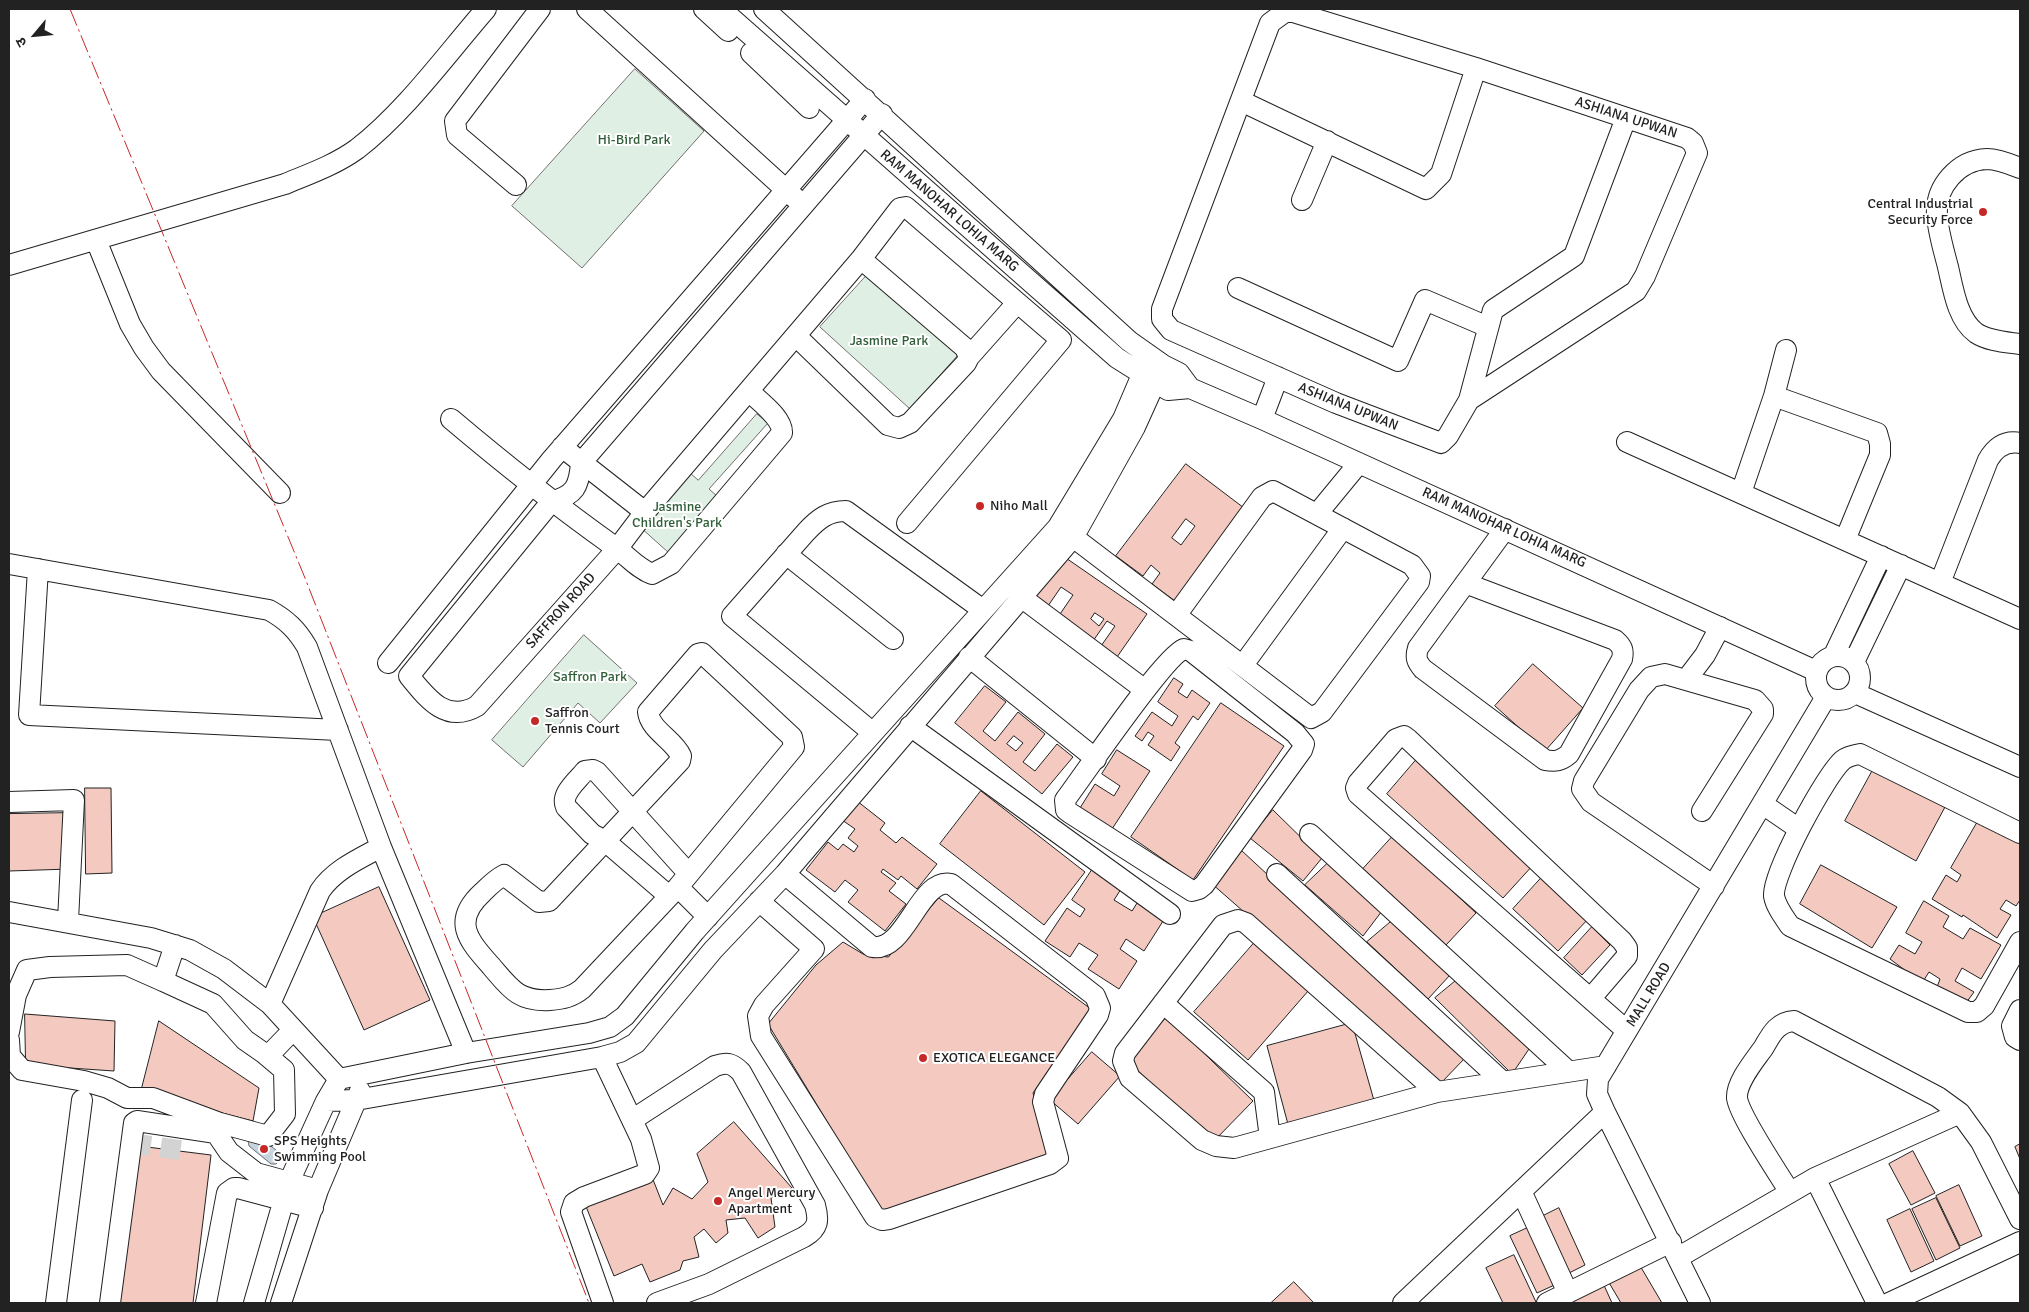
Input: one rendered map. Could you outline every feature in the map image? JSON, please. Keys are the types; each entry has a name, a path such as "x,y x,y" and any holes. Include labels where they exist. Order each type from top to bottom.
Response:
{"street":[{"path":"9,265 285,184 332,164 356,149 397,111 486,9"},
{"path":"516,185 456,134 455,121 540,9"},
{"path":"588,9 802,204"},
{"path":"704,9 809,108"},
{"name":"RAM MANOHAR LOHIA MARG","path":"722,9 1117,358 1153,370 1179,373 1190,388 1816,671"},
{"name":"RAM MANOHAR LOHIA MARG","path":"764,9 882,114 1129,341 1153,370"},
{"name":"ASHIANA UPWAN","path":"1285,12 1293,12 1476,68 1687,138 1693,143 1696,153 1642,282 1631,295 1469,400 1445,441 1436,442 1278,377 1171,330 1162,319 1162,309 1241,101 1270,23 1285,12"},
{"path":"1241,101 1426,190 1441,174 1476,68"},
{"path":"388,663 562,447 865,99"},
{"path":"551,502 566,497 575,490 580,480 581,463 802,204 882,114"},
{"path":"1469,400 1493,310 1574,256 1626,118"},
{"path":"1302,200 1327,141"},
{"path":"2020,168 1987,159 1956,171 1944,184 1938,196 1936,216 1955,297 1962,313 1975,332 2020,344"},
{"name":"SAFFRON ROAD","path":"551,502 409,676 434,702 449,713 468,712 477,706 617,548 645,512 750,392 861,259 900,208 906,207 1017,303"},
{"path":"96,240 130,324 144,348 161,371 280,493"},
{"path":"861,259 966,348 969,357"},
{"path":"715,271 733,286"},
{"path":"1238,288 1398,360 1424,300 1488,327"},
{"path":"796,336 888,424 899,428 910,423 966,363 969,357 1017,303 1061,340 907,524"},
{"path":"1741,493 1774,396 1786,350"},
{"path":"326,1101 356,1100 602,1057 620,1052 636,1043 713,950 780,879 1073,537 1135,427 1153,370"},
{"path":"339,1079 367,1075 466,1053 589,1033 610,1027 625,1016 708,917 1058,527 1153,370"},
{"path":"1262,419 1278,377"},
{"path":"451,419 530,486 617,548 643,570 652,574 664,569 778,438 782,427 750,392"},
{"path":"1774,396 1877,433 1880,455 1845,540"},
{"path":"1627,442 2020,619"},
{"path":"1940,583 1988,460 1994,450 2003,444 2020,443"},
{"path":"562,447 645,512"},
{"path":"1317,514 1359,463"},
{"path":"1073,537 1177,614 1311,718 1322,712 1413,589 1420,576 1417,570 1343,528 1278,493 1267,492 1177,614"},
{"path":"873,733 732,616 786,554 817,520 832,512 846,511 983,610"},
{"path":"1243,665 1343,528"},
{"path":"1465,583 1615,640 1624,652 1622,659 1569,754 1563,759 1554,762 1545,760 1417,662 1418,648 1465,583 1505,529"},
{"path":"786,554 893,639"},
{"path":"1834,656 1881,556"},
{"path":"9,564 269,610 283,618 297,631 307,647 380,847 466,1053"},
{"path":"1854,662 1901,565"},
{"path":"38,569 29,715 338,730"},
{"path":"1021,597 1146,690"},
{"path":"1686,680 1705,655 1720,627"},
{"path":"1184,649 1191,651 1301,737 1304,744 1302,750 1204,885 1199,889 1192,890 1066,810 1065,800 1146,690 1179,651 1184,649"},
{"path":"704,653 792,737 794,747 678,885 574,995 538,1001 524,998 512,991 469,940 465,928 466,912 474,900 504,875 539,902 549,901 605,841 680,761 681,756 678,749 650,721 648,712 698,654 704,653"},
{"path":"1855,693 1860,676 1854,662 1848,657 1834,656 1823,661 1816,671 1817,686 1826,697 1838,700 1855,693 2020,767"},
{"path":"969,657 1096,759"},
{"path":"931,669 948,682"},
{"path":"1702,811 1763,714 1763,709 1755,700 1686,680 1665,674 1651,677 1644,682 1584,782 1582,789 1590,802 1714,886"},
{"name":"MALL ROAD","path":"1700,1303 1675,1249 1605,1112 1597,1094 1598,1079 1764,805 1826,697"},
{"path":"910,726 1170,914"},
{"path":"1591,998 1627,956 1627,948 1622,941 1408,738 1404,736 1396,739 1358,783 1356,788 1358,794 1627,1031"},
{"path":"2020,832 1860,754 1851,755 1836,768 1799,829 1776,880 1774,896 1779,911 1790,926 1968,1012 1976,1012 1984,1006 2020,942"},
{"path":"678,885 592,834 564,801 565,795 585,771 594,770 597,772 631,812 678,885 708,917"},
{"path":"9,802 74,800 68,921"},
{"path":"1764,805 1799,829"},
{"path":"1310,834 1568,1071"},
{"path":"270,1004 320,891 327,881 337,872 380,847"},
{"path":"753,867 780,879 872,947 878,948 890,942 934,888 945,882 951,884 1095,996 1100,1008 1098,1015 1045,1094 1043,1102 1043,1109 1058,1152 1058,1158 1055,1161 889,1219 875,1217 762,1036 758,1026 758,1016 764,1006 814,949 759,901"},
{"path":"1277,874 1502,1081"},
{"path":"9,912 68,921 151,938 190,950 224,968 270,1004 339,1079"},
{"path":"1437,1092 1246,923 1238,920 1223,925 1125,1053 1123,1061 1130,1078 1202,1140 1216,1146 1234,1148 1437,1092 1606,1066"},
{"path":"163,981 175,945"},
{"path":"9,1032 16,995 27,970 50,967 127,965 213,1004 245,1040 284,1070 284,1114 268,1136 220,1124 153,1098 127,1098 108,1088 84,1081 22,1070 10,1056 9,1040"},
{"path":"1163,1003 1264,1092 1270,1138"},
{"path":"2020,1010 2012,1026 2015,1037 2020,1040"},
{"path":"1790,1191 1742,1112 1737,1097 1740,1084 1774,1031 1786,1022 1794,1021 1938,1097 1960,1113 1981,1142 2020,1219"},
{"path":"265,1054 268,1056 293,1030"},
{"path":"602,1057 641,1139 649,1168 645,1174 584,1197 574,1203 571,1212 603,1303"},
{"path":"632,1120 715,1066 725,1062 734,1064 741,1072 814,1204 819,1220 814,1231 804,1237 709,1284 657,1303"},
{"path":"281,1303 316,1199 367,1075"},
{"path":"254,1303 286,1190 326,1101 339,1079"},
{"path":"56,1303 82,1100"},
{"path":"1404,1303 1460,1248 1522,1193 1605,1112"},
{"path":"1547,1303 1675,1249 1815,1178 1960,1113"},
{"path":"110,1303 134,1122 216,1134 230,1152 256,1173 286,1190 316,1199"},
{"path":"1815,1178 1877,1303"},
{"path":"206,1303 227,1194 234,1188 286,1190"},
{"path":"1522,1193 1568,1293"},
{"path":"1889,1303 2020,1242"}],"green space":[{"name":"Hi-Bird Park","path":"635,69 704,131 582,268 512,206"},
{"name":"Jasmine Park","path":"868,274 958,355 910,409 820,327"},
{"name":"Jasmine Children's Park","path":"757,414 768,423 709,489 718,497 669,553 640,527 689,472 698,480"},
{"name":"Saffron Park","path":"584,635 637,683 600,723 578,703 523,767 492,740"}],"shaded area":[{"name":"SPS Heights Swimming Pool","path":"257,1135 281,1154 281,1159 276,1164 271,1164 249,1146 248,1140"}],"building":[{"path":"1186,464 1248,511 1179,604 1152,584 1160,573 1151,565 1143,576 1116,556","holes":["1186,519 1195,526 1181,545 1172,538"]},
{"path":"1063,556 1147,614 1117,657 1101,646 1115,626 1107,621 1093,641 1058,617 1073,595 1061,587 1048,606 1034,597","holes":["1095,613 1104,619 1099,626 1091,619"]},
{"path":"1533,664 1583,708 1545,751 1495,706"},
{"path":"1174,678 1183,684 1178,692 1187,698 1192,690 1210,703 1198,720 1193,716 1175,743 1180,747 1171,761 1148,745 1154,736 1148,732 1142,741 1135,736 1152,712 1172,726 1178,716 1158,702"},
{"path":"985,686 1006,702 983,731 995,741 1018,712 1045,734 1023,762 1035,771 1057,744 1073,757 1042,794 955,723","holes":["1014,736 1023,743 1016,751 1007,744"]},
{"path":"1221,703 1284,746 1193,880 1131,837"},
{"path":"1117,750 1150,771 1112,829 1080,808 1095,784 1114,796 1120,786 1102,774"},
{"path":"1417,759 1534,864 1503,898 1387,794"},
{"path":"1874,768 1945,807 1916,861 1845,821"},
{"path":"85,788 111,788 112,873 86,874"},
{"path":"981,791 1085,872 1044,925 940,844"},
{"path":"857,801 885,823 880,830 896,843 902,837 937,864 917,889 901,876 898,880 883,869 881,872 896,883 889,891 906,904 885,931 848,902 858,890 845,880 835,892 806,870 828,842 838,850 843,844 854,852 858,846 848,838 855,829 842,820"},
{"path":"1273,810 1322,858 1303,881 1250,838"},
{"path":"70,813 70,869 9,871 9,814"},
{"path":"1981,816 2020,839 2020,900 2016,906 2006,900 2000,909 2011,915 1997,938 1963,915 1962,917 1932,899 1946,875 1957,882 1961,875 1951,868"},
{"path":"1393,836 1476,913 1446,945 1363,869"},
{"path":"1241,850 1465,1058 1440,1084 1211,883"},
{"path":"1328,863 1382,911 1363,936 1305,885"},
{"path":"1821,865 1897,907 1872,948 1800,904"},
{"path":"1092,870 1121,889 1114,900 1132,911 1139,900 1165,918 1144,951 1126,939 1120,949 1137,961 1119,989 1088,969 1098,955 1079,943 1070,957 1045,941 1067,908 1080,917 1085,909 1072,900"},
{"path":"1544,875 1589,918 1558,951 1513,909"},
{"path":"379,887 430,1000 364,1030 313,917"},
{"name":"EXOTICA ELEGANCE","path":"939,898 1091,1009 1033,1093 1052,1155 883,1214 768,1024 816,965 843,942 863,954 888,957"},
{"path":"1924,901 1949,916 1943,927 1963,939 1970,928 2001,945 1981,979 1962,968 1955,981 1974,992 1966,1003 1936,990 1940,979 1929,972 1922,983 1890,959 1899,945 1915,954 1922,942 1906,933"},
{"path":"1393,920 1450,975 1428,999 1367,942"},
{"path":"1592,927 1610,945 1582,975 1564,958"},
{"path":"1255,942 1309,990 1248,1060 1194,1012"},
{"path":"1458,979 1531,1046 1512,1074 1435,998"},
{"path":"25,1014 115,1021 114,1071 26,1065"},
{"path":"1167,1017 1253,1101 1212,1143 1126,1059"},
{"path":"159,1021 259,1088 253,1121 141,1092"},
{"path":"1352,1023 1375,1104 1289,1128 1267,1046"},
{"path":"1092,1052 1120,1076 1078,1124 1050,1100"},
{"name":"Angel Mercury Apartment","path":"734,1122 792,1188 771,1198 775,1227 758,1238 745,1218 726,1220 728,1233 716,1243 704,1229 694,1237 699,1257 683,1261 680,1270 650,1282 642,1264 614,1276 585,1204 652,1177 663,1205 673,1188 692,1199 708,1182 697,1154"},
{"path":"2020,1144 2020,1159 2015,1147"},
{"path":"147,1147 211,1155 193,1303 112,1303 130,1155"},
{"path":"1913,1151 1935,1193 1911,1205 1889,1164"},
{"path":"1959,1185 1982,1236 1960,1246 1936,1196"},
{"path":"1936,1198 1960,1248 1936,1260 1912,1209"},
{"path":"1559,1208 1585,1265 1561,1277 1535,1220"},
{"path":"1910,1209 1934,1261 1911,1272 1887,1220"},
{"path":"1534,1225 1561,1282 1537,1293 1510,1236"},
{"path":"1514,1255 1536,1302 1503,1303 1486,1268"},
{"path":"1639,1264 1662,1303 1621,1303 1608,1281"},
{"path":"1294,1282 1314,1303 1271,1303"},
{"path":"1603,1283 1612,1303 1560,1303"}],"tunnel":[{"path":"131,1143 186,1151"}],"power":[{"path":"70,9 305,578 589,1303"}],"place":[{"name":"Central Industrial Security Force","path":"1983,212"},
{"name":"Niho Mall","path":"980,506"},
{"name":"Saffron Tennis Court","path":"535,721"},
{"name":"EXOTICA ELEGANCE","path":"923,1058"},
{"name":"SPS Heights Swimming Pool","path":"264,1149"},
{"name":"Angel Mercury Apartment","path":"718,1201"}]}
